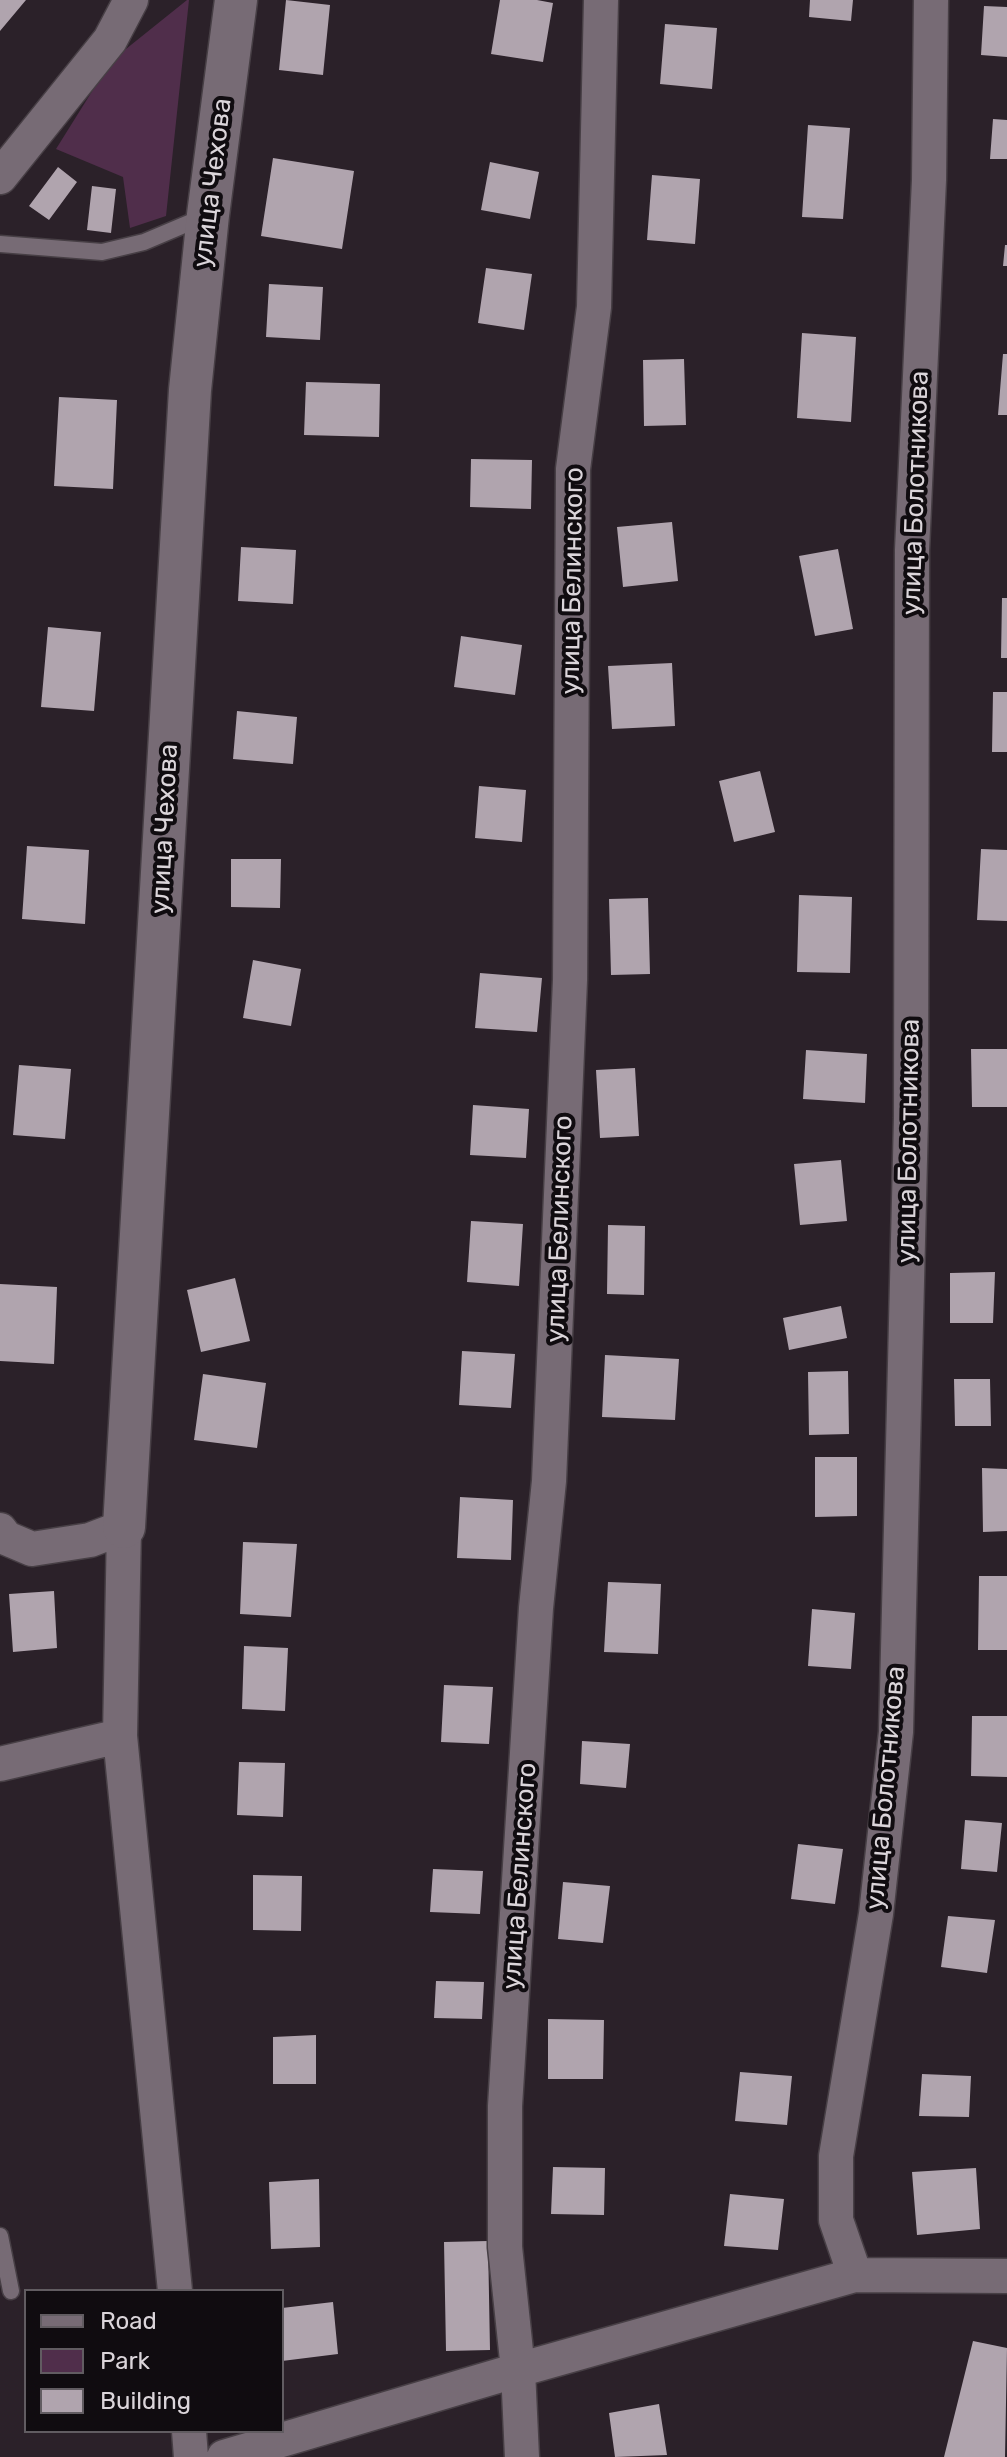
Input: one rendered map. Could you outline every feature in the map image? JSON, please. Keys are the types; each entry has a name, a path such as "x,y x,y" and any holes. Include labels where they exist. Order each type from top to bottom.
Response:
{"street":[{"path":"0,177 110,40 131,0"},
{"name":"улица Чехова","path":"124,1527 190,390 208,215 236,0"},
{"name":"улица Белинского","path":"522,2457 518,2370 505,2247 505,2106 536,1608 549,1481 570,980 573,469 594,307 601,0"},
{"name":"улица Болотникова","path":"855,2275 836,2220 836,2156 876,1914 896,1732 911,1118 912,550 929,180 931,0"},
{"path":"0,1530 6,1538 32,1549 90,1540 124,1527 120,1736 175,2289"},
{"path":"0,1764 120,1736"},
{"path":"224,2457 855,2275 1007,2276"},
{"path":"189,2433 191,2457"}],"lane":[{"path":"0,244 102,252 144,242 208,215"},
{"path":"0,2236 11,2291"}],"green space":[{"path":"187,0 166,216 130,228 123,177 56,149 111,61"}],"building":[{"path":"0,0 26,0 0,31"},
{"path":"286,0 330,5 323,75 279,70"},
{"path":"500,0 553,3 543,62 491,54"},
{"path":"810,0 853,0 851,21 809,17"},
{"path":"984,6 1007,7 1007,57 981,55"},
{"path":"665,24 717,28 712,89 660,84"},
{"path":"993,119 1007,120 1007,159 990,159"},
{"path":"808,125 850,128 843,219 802,217"},
{"path":"273,158 354,171 342,249 261,236"},
{"path":"490,162 539,172 530,219 481,210"},
{"path":"58,167 77,182 49,220 29,206"},
{"path":"652,175 700,179 695,244 647,240"},
{"path":"92,186 116,189 111,233 87,230"},
{"path":"1005,245 1007,266 1003,266"},
{"path":"486,268 532,274 524,330 478,323"},
{"path":"269,284 323,287 320,340 266,337"},
{"path":"802,333 856,337 851,422 797,418"},
{"path":"1003,354 1007,354 1007,415 998,415"},
{"path":"684,359 686,425 644,426 643,360"},
{"path":"306,382 380,384 379,437 304,435"},
{"path":"59,397 117,400 113,489 54,486"},
{"path":"471,459 532,460 531,509 470,507"},
{"path":"672,522 678,581 623,587 617,527"},
{"path":"241,547 296,550 293,604 238,601"},
{"path":"838,549 853,629 815,636 799,556"},
{"path":"1002,598 1007,598 1007,658 1001,658"},
{"path":"48,627 101,632 94,711 41,707"},
{"path":"461,636 522,645 515,695 454,687"},
{"path":"672,663 675,726 612,729 608,666"},
{"path":"993,692 1007,692 1007,752 992,752"},
{"path":"237,711 297,717 293,764 233,759"},
{"path":"760,771 775,832 734,842 719,781"},
{"path":"479,786 526,790 522,842 475,838"},
{"path":"27,846 89,850 85,924 22,919"},
{"path":"981,849 1007,850 1007,921 977,920"},
{"path":"231,859 281,859 280,908 231,907"},
{"path":"799,895 852,897 850,973 797,972"},
{"path":"648,898 650,974 611,975 609,899"},
{"path":"253,960 301,969 291,1026 243,1018"},
{"path":"480,973 542,978 537,1032 475,1028"},
{"path":"971,1049 1007,1049 1007,1107 972,1107"},
{"path":"806,1050 867,1054 865,1103 803,1099"},
{"path":"19,1065 71,1069 65,1139 13,1135"},
{"path":"635,1068 639,1136 600,1138 596,1070"},
{"path":"473,1105 529,1109 526,1158 470,1155"},
{"path":"841,1160 847,1221 800,1225 794,1164"},
{"path":"471,1221 523,1224 519,1286 467,1282"},
{"path":"608,1225 645,1226 644,1295 607,1294"},
{"path":"995,1272 993,1323 950,1323 950,1273"},
{"path":"235,1278 250,1341 201,1352 187,1290"},
{"path":"0,1284 57,1287 54,1364 0,1361"},
{"path":"841,1306 847,1338 789,1350 783,1318"},
{"path":"462,1351 515,1354 511,1408 459,1405"},
{"path":"605,1355 679,1359 675,1420 602,1417"},
{"path":"848,1371 849,1434 809,1435 808,1372"},
{"path":"203,1374 266,1383 257,1448 194,1440"},
{"path":"954,1379 990,1379 991,1426 955,1426"},
{"path":"815,1457 857,1457 857,1516 815,1517"},
{"path":"982,1468 1007,1469 1007,1531 983,1532"},
{"path":"460,1497 513,1500 511,1560 457,1558"},
{"path":"243,1542 297,1544 291,1617 240,1614"},
{"path":"979,1576 1007,1576 1007,1650 978,1650"},
{"path":"608,1582 661,1584 658,1654 604,1652"},
{"path":"54,1591 57,1648 13,1652 9,1594"},
{"path":"812,1609 855,1613 851,1669 808,1666"},
{"path":"244,1646 288,1648 285,1711 242,1709"},
{"path":"444,1685 493,1687 489,1744 441,1742"},
{"path":"972,1716 1007,1716 1007,1777 971,1776"},
{"path":"582,1741 630,1744 626,1788 580,1784"},
{"path":"239,1762 285,1763 283,1817 237,1815"},
{"path":"965,1820 1002,1823 997,1872 961,1869"},
{"path":"798,1844 843,1849 835,1904 791,1899"},
{"path":"433,1869 483,1871 480,1914 430,1912"},
{"path":"253,1875 302,1876 301,1931 253,1930"},
{"path":"563,1882 610,1886 603,1943 558,1939"},
{"path":"948,1916 995,1920 987,1973 941,1967"},
{"path":"436,1981 484,1982 482,2019 434,2018"},
{"path":"548,2019 604,2020 603,2079 548,2079"},
{"path":"316,2035 316,2084 273,2084 273,2037"},
{"path":"740,2072 792,2076 787,2125 735,2121"},
{"path":"922,2074 971,2076 969,2117 919,2116"},
{"path":"553,2167 605,2168 604,2215 551,2214"},
{"path":"976,2168 980,2229 917,2235 912,2172"},
{"path":"319,2179 320,2247 271,2249 269,2182"},
{"path":"730,2194 784,2199 778,2250 724,2246"},
{"path":"488,2241 490,2350 446,2351 444,2242"},
{"path":"333,2302 338,2354 284,2361 284,2308"},
{"path":"973,2341 1007,2348 1005,2457 944,2457"},
{"path":"659,2404 667,2455 615,2457 609,2413"}]}
